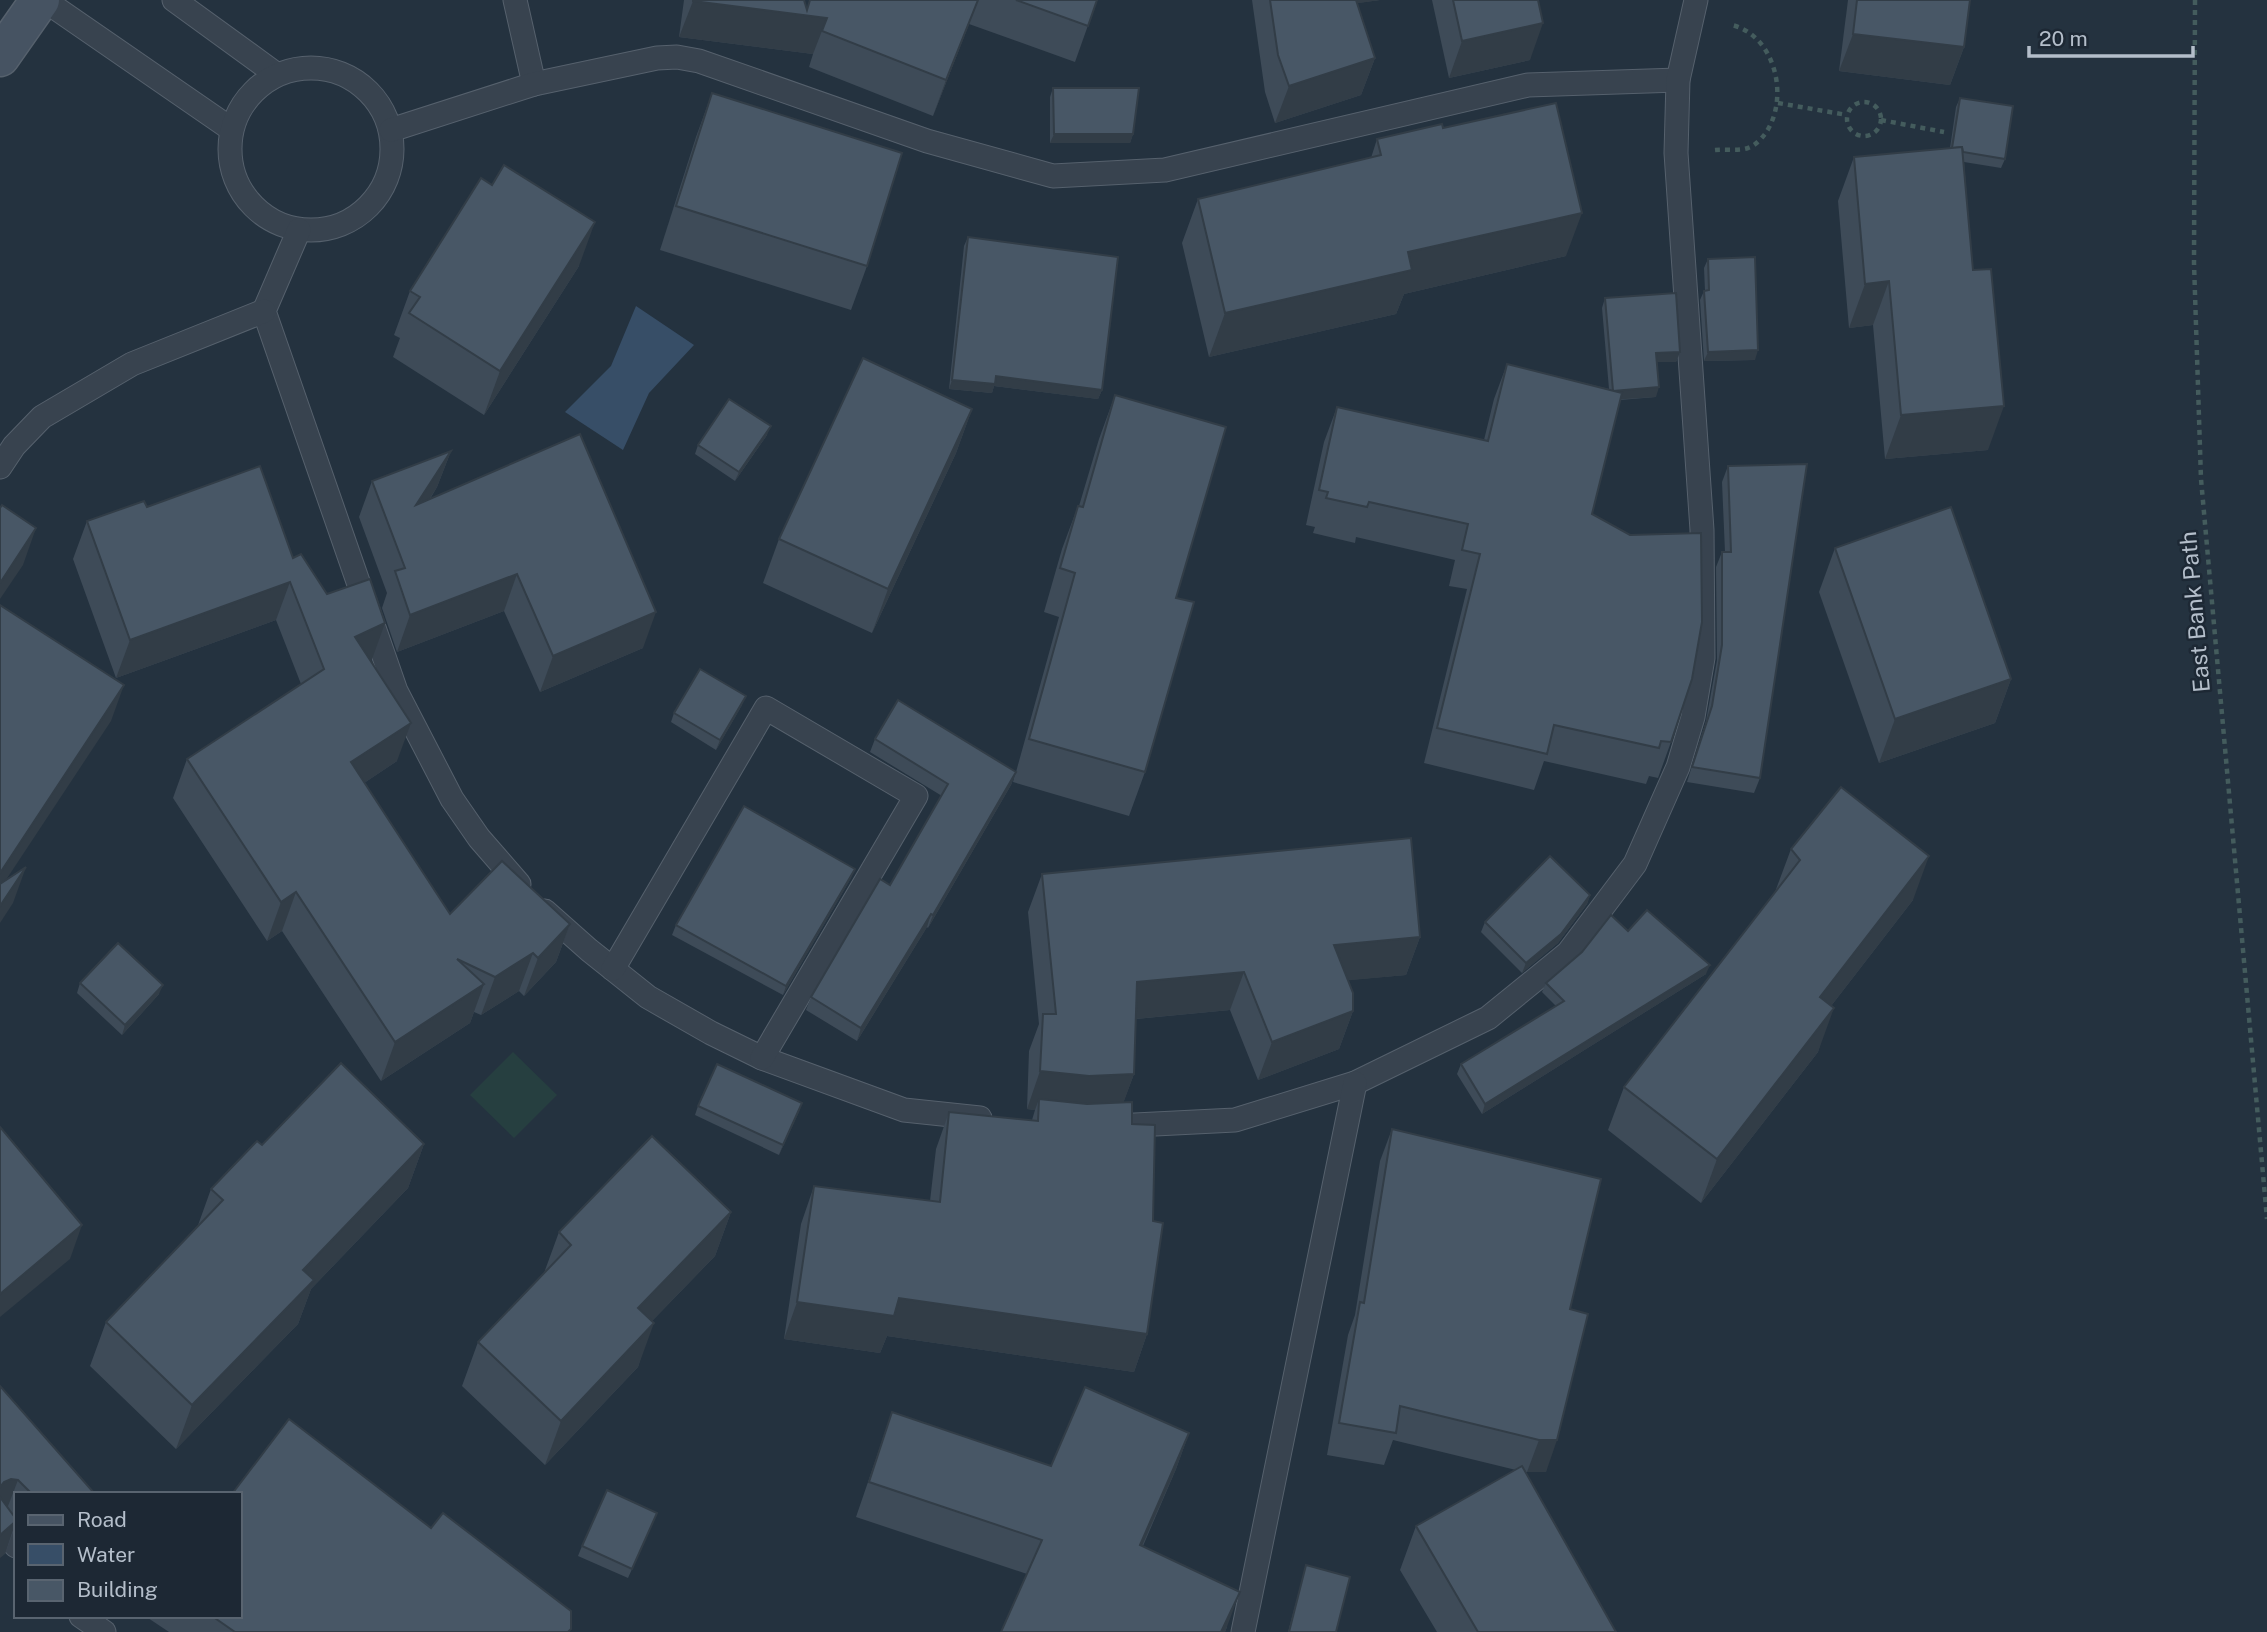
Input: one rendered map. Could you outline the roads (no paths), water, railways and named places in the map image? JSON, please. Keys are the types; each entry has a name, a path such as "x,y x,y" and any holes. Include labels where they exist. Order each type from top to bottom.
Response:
{"main road":[{"path":"0,57 42,0"}],"lane":[{"path":"42,0 231,129"},
{"path":"174,0 276,74"},
{"path":"514,0 534,84"},
{"path":"1088,1128 1236,1120 1355,1083 1488,1018 1568,953 1635,864 1678,767 1693,717 1703,646 1702,530 1676,153 1678,80 1694,8"},
{"path":"391,131 534,84 657,58 677,57 699,61 927,141 1053,176 1165,170 1528,85 1678,80"},
{"path":"304,67 333,69 360,83 380,103 391,131 393,158 385,186 368,208 354,219 328,230 299,230 272,221 250,203 235,179 229,157 231,129 236,114 253,91 276,74 304,67"},
{"path":"299,230 264,310 396,691 452,799 479,838 556,922 613,970 658,1003 711,1033 762,1058 904,1110 996,1120"},
{"path":"0,467 42,417 132,364 264,310"},
{"path":"613,970 766,708 916,796 762,1058"},
{"path":"1243,1632 1355,1083"},
{"path":"0,1527 14,1544"},
{"path":"84,1618 104,1632"}],"water":[{"path":"636,306 694,345 649,393 623,450 565,412 611,366"}]}
